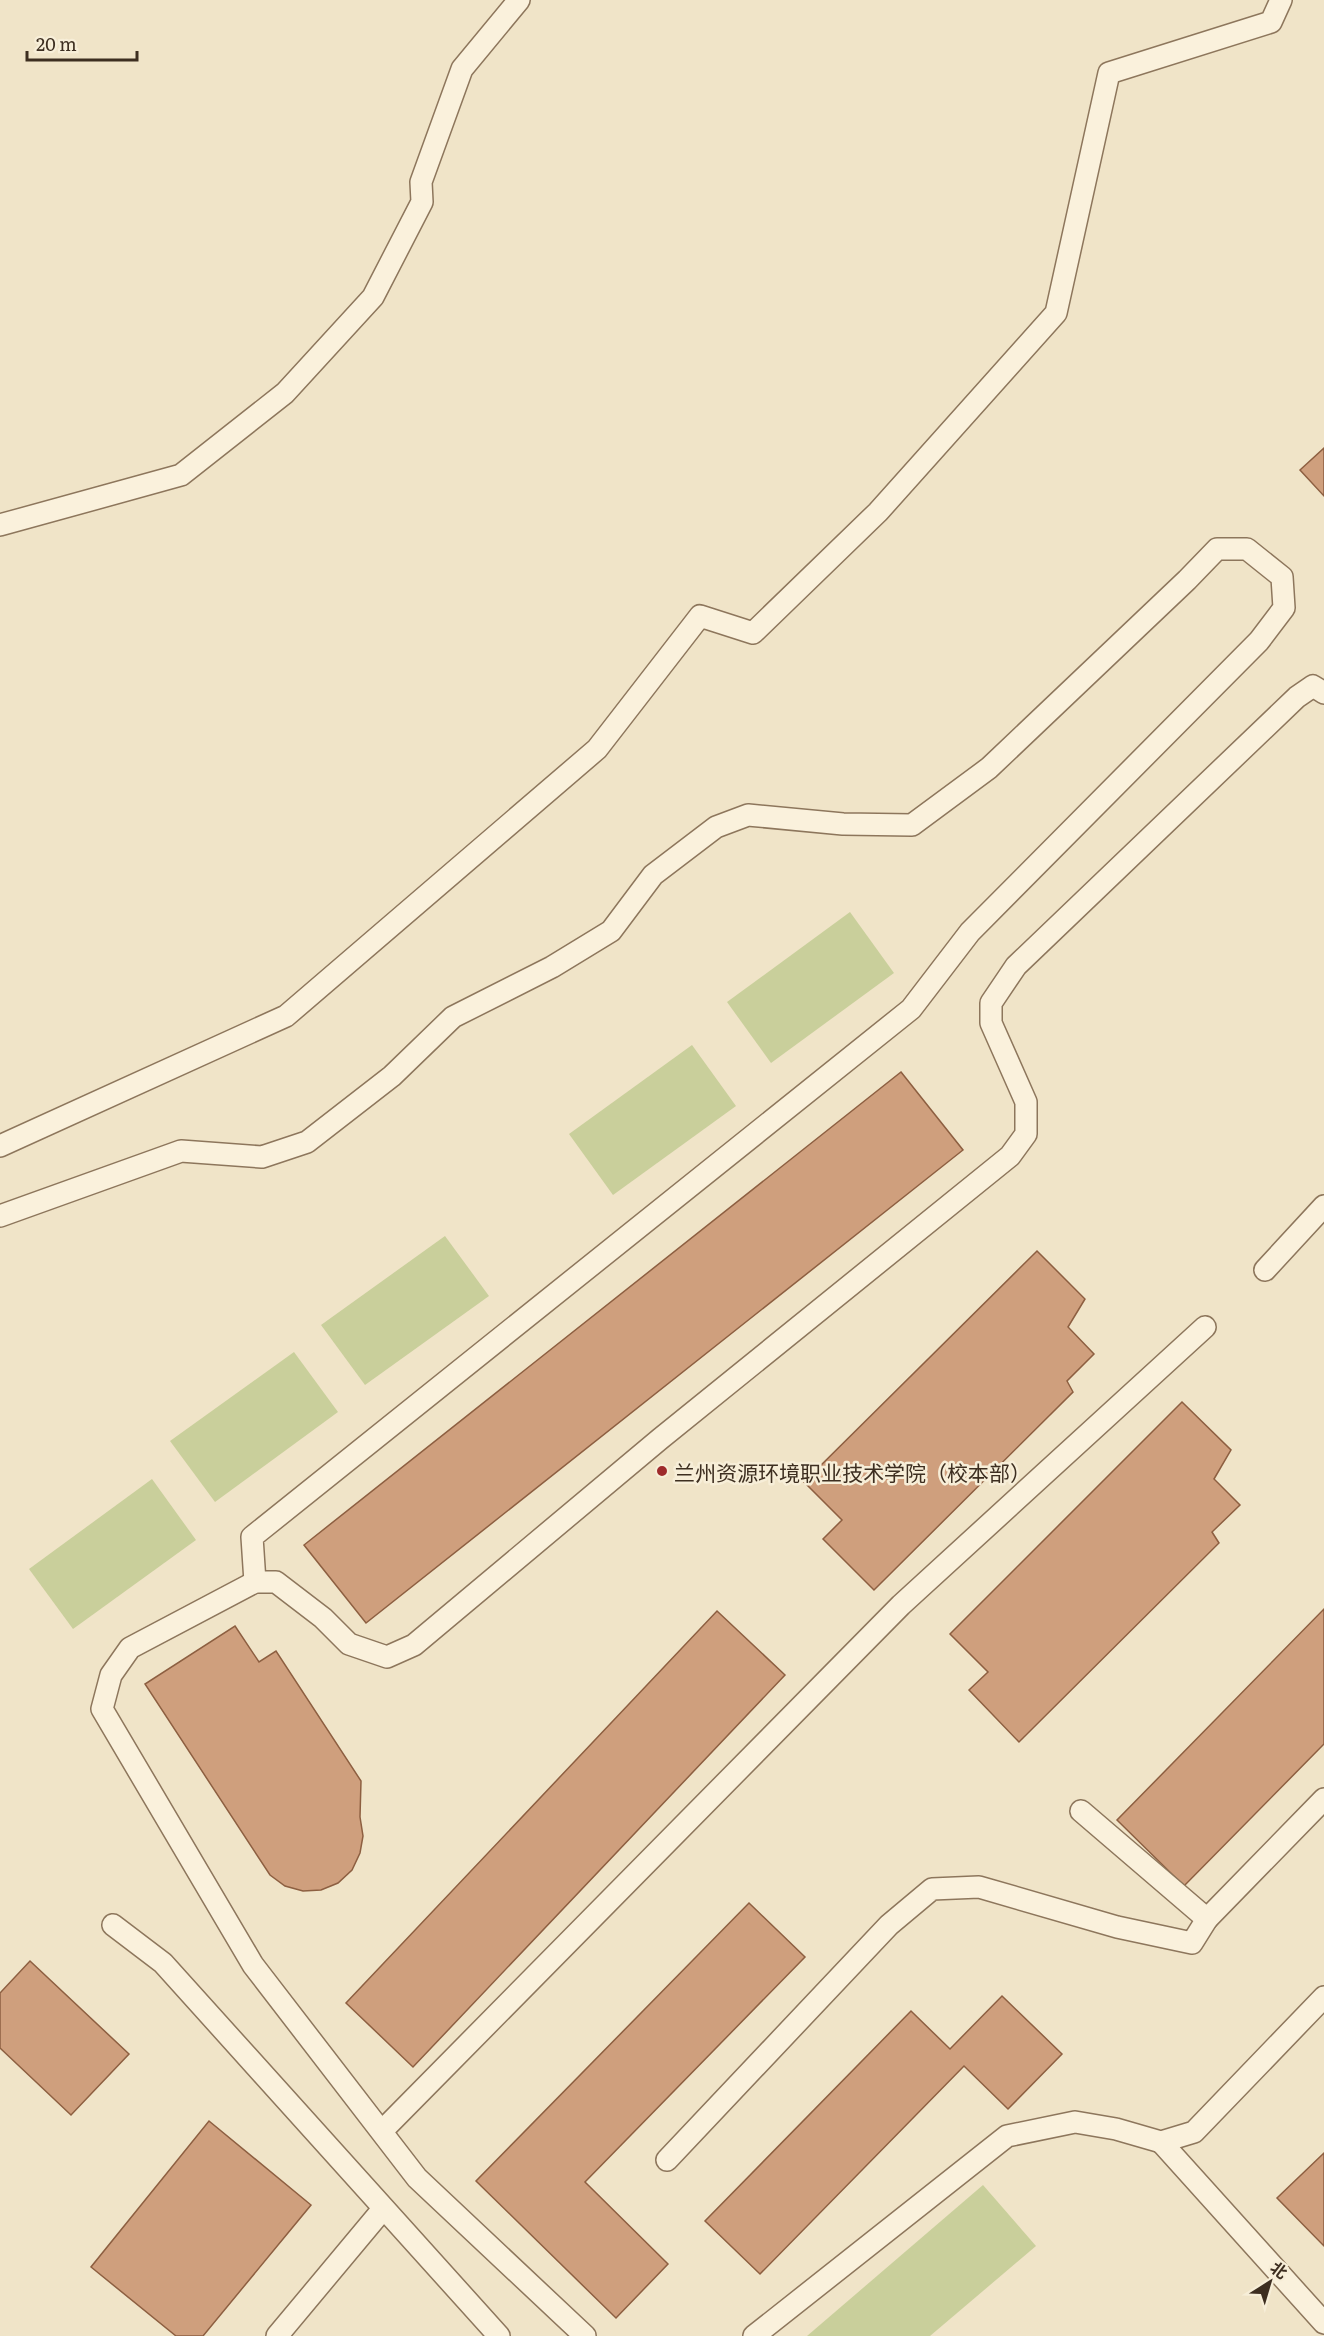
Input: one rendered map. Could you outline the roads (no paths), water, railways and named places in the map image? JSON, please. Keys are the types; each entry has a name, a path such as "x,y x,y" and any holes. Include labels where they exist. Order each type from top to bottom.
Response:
{"lane":[{"path":"0,525 182,475 285,393 373,297 422,202 421,182 462,69 519,0"},
{"path":"0,1146 286,1016 597,749 700,616 753,633 878,512 1056,313 1109,73 1271,22 1281,0"},
{"path":"0,1216 181,1151 262,1157 308,1142 392,1076 453,1017 552,966 610,931 653,875 716,827 748,815 843,824 912,825 989,768 1217,549 1247,549 1282,577 1284,608 1259,640 970,932 911,1010 252,1537 255,1582"},
{"path":"585,2336 417,2178 253,1965 102,1709 111,1675 130,1648 255,1582 276,1582 323,1618 349,1644 387,1657 414,1645 660,1439 1010,1156 1026,1134 1026,1102 991,1023 991,1003 1016,966 1297,697 1313,686 1324,693"},
{"path":"1265,1270 1324,1206"},
{"path":"381,2131 901,1605 1205,1327"},
{"path":"667,2160 889,1925 932,1889 979,1887 1052,1906 1117,1927 1192,1943 1207,1919 1324,1799"},
{"path":"1082,1811 1207,1919"},
{"path":"113,1925 163,1963 383,2210 499,2336"},
{"path":"1161,2142 1194,2132 1324,1997"},
{"path":"754,2336 1007,2136 1075,2122 1116,2129 1161,2142 1324,2323"},
{"path":"277,2336 383,2210"}],"place":[{"name":"兰州资源环境职业技术学院（校本部）","path":"662,1471"}]}
